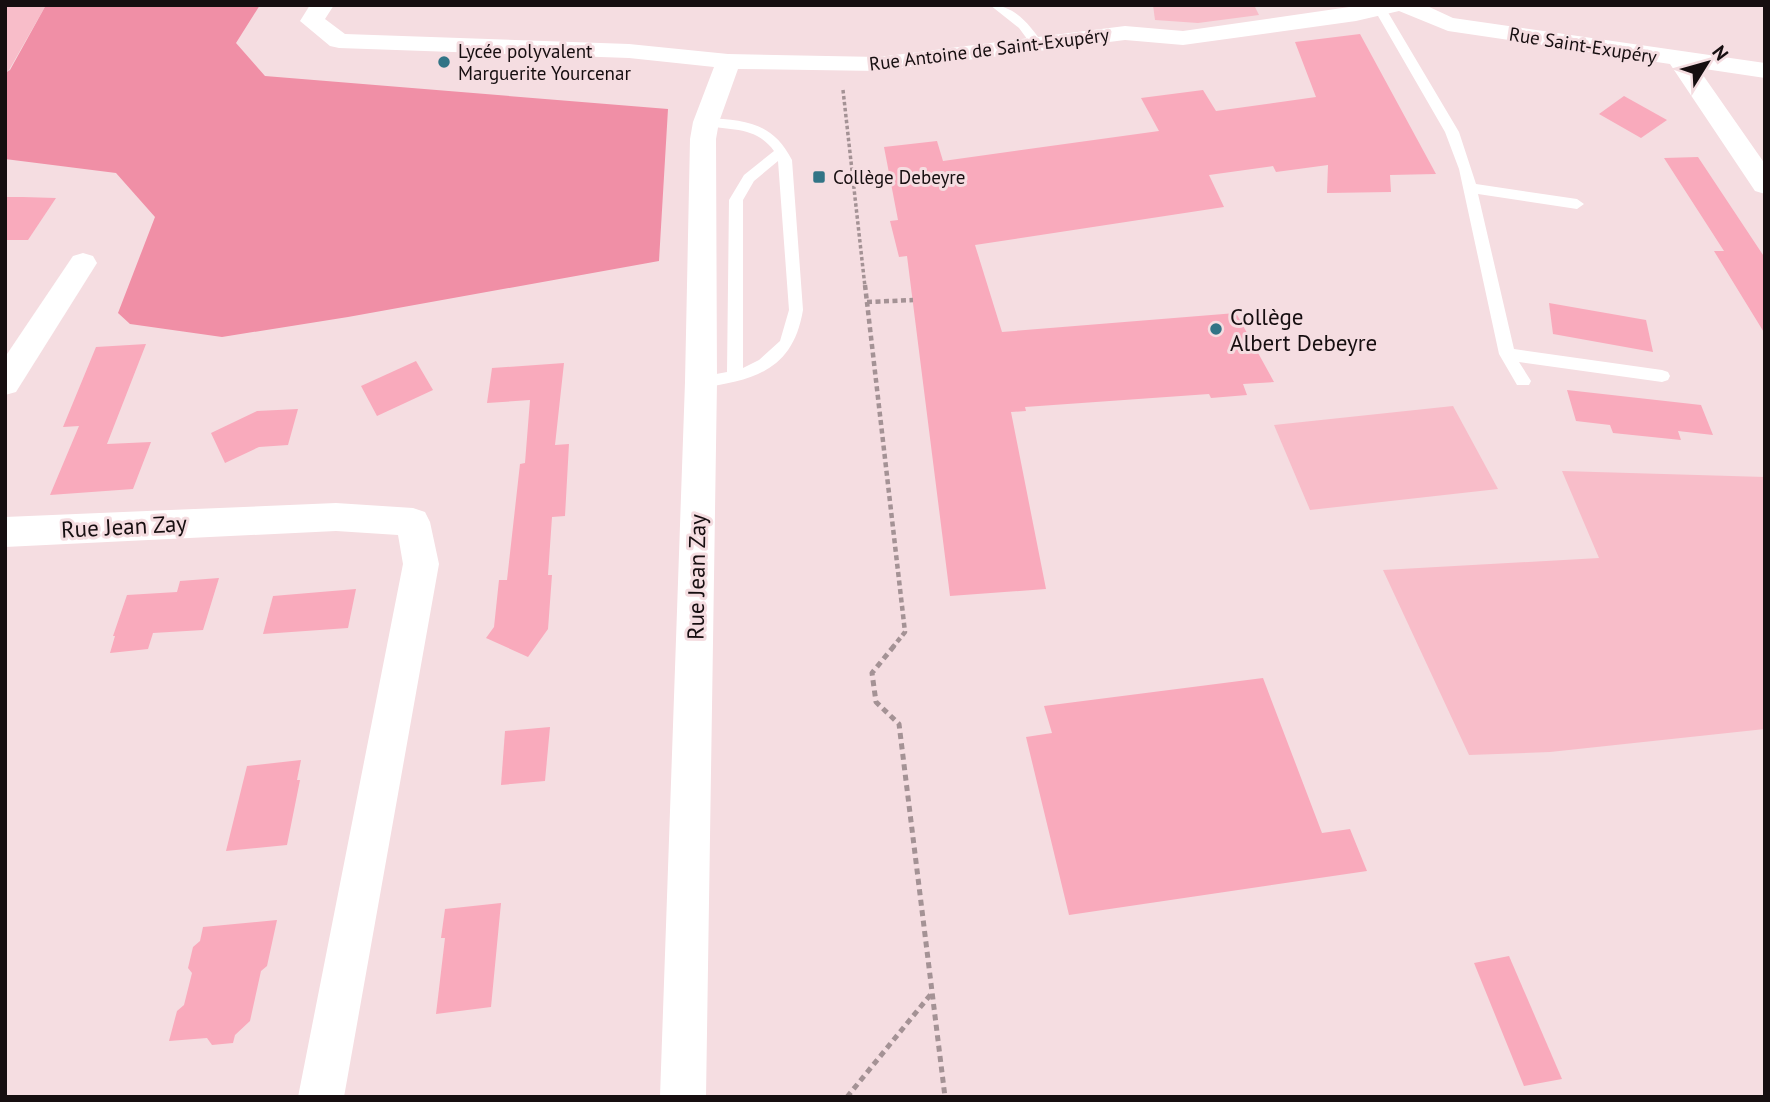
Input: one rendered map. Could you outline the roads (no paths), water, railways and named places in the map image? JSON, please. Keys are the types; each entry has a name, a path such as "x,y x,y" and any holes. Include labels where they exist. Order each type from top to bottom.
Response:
{"street":[{"name":"Rue Antoine de Saint-Exupéry","path":"322,5 312,21 339,41 629,51 728,61 841,64 902,62 1125,33 1182,38 1356,15 1387,7"},
{"name":"Rue Saint-Exupéry","path":"1405,5 1447,24 1765,71"},
{"path":"1679,59 1765,185"},
{"name":"Rue Jean Zay","path":"682,1097 718,379 703,139 706,122 728,61"},
{"path":"5,383 83,263"},
{"name":"Rue Jean Zay","path":"5,532 336,517 414,522 421,564 321,1097"}],"lane":[{"path":"996,5 1023,25 1037,44"},
{"path":"1387,7 1452,132 1471,188 1507,354 1523,381"},
{"path":"706,122 753,126 769,136 782,151 785,160 795,300 794,326 788,343 773,360 718,379 736,200 749,177 782,151"},
{"path":"1471,188 1577,204"},
{"path":"1507,354 1661,376"}],"place":[{"name":"Lycée polyvalent Marguerite Yourcenar","path":"444,62"},
{"name":"Collège Debeyre","path":"819,177"},
{"name":"Collège Albert Debeyre","path":"1216,329"}]}
